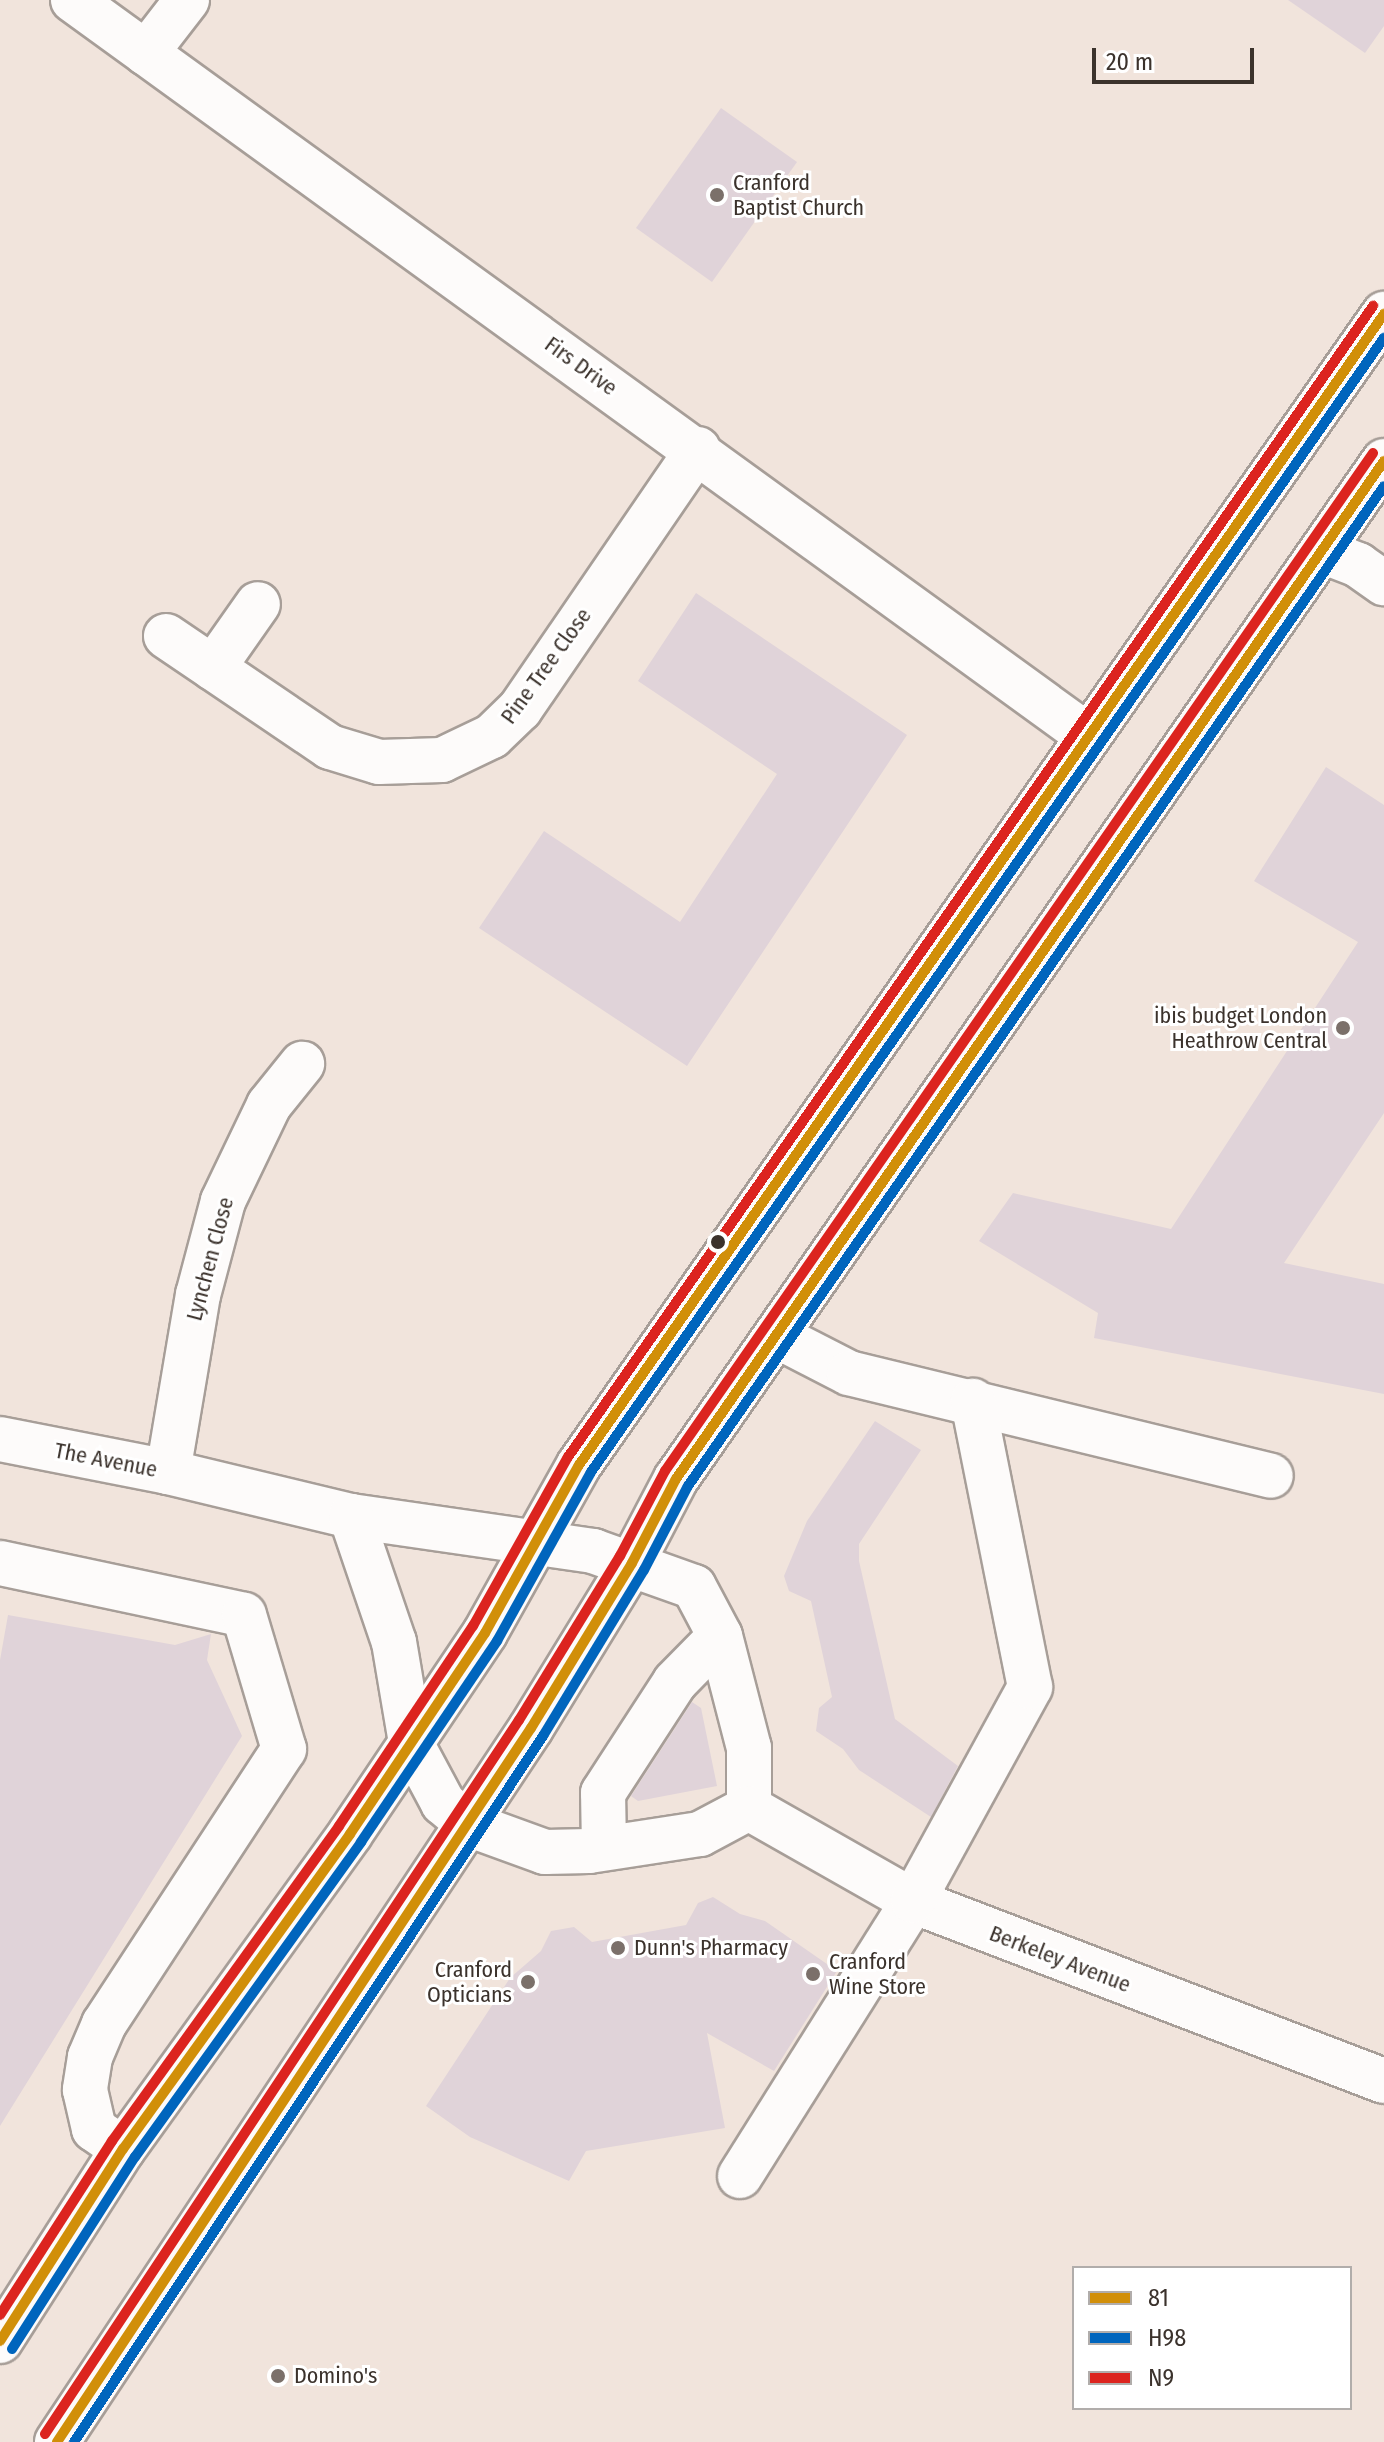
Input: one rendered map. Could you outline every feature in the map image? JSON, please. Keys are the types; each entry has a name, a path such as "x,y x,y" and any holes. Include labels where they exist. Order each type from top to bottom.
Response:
{"main road":[{"name":"Firs Drive","path":"73,0 698,449 1087,735"},
{"path":"146,53 187,0"},
{"path":"0,2341 123,2149 411,1743 485,1633 579,1465 1384,314"},
{"name":"Pine Tree Close","path":"166,636 316,739 362,759 412,764 467,751 520,709 698,449"},
{"path":"57,2442 468,1824 632,1563 676,1479 1384,461"},
{"path":"1322,551 1358,565 1384,583"},
{"path":"213,668 258,604"},
{"name":"Lynchen Close","path":"168,1472 198,1295 223,1201 269,1105 302,1064"},
{"path":"777,1336 849,1373 1271,1476"},
{"path":"740,2176 913,1901 1030,1687 973,1401"},
{"name":"The Avenue","path":"0,1439 168,1472 351,1516 537,1543"},
{"path":"351,1516 394,1642 411,1743 443,1803 468,1824 545,1852 596,1849 700,1834 749,1808 749,1748 720,1636 694,1587 632,1563 537,1543"},
{"path":"0,1563 244,1615 284,1749 104,2024 90,2057 85,2090 94,2129 123,2149"},
{"path":"596,1849 698,1693 720,1636"},
{"name":"Berkeley Avenue","path":"749,1808 913,1901 1384,2081"}],"building":[{"path":"1288,0 1384,0 1384,26 1365,53"},
{"name":"Cranford Baptist Church","path":"721,108 797,162 712,282 636,228"},
{"path":"696,593 907,735 687,1066 479,928 544,831 680,922 777,774 638,681"},
{"name":"ibis budget London Heathrow Central","path":"1326,767 1384,805 1384,1113 1284,1263 1384,1284 1384,1394 1094,1338 1098,1313 979,1241 1013,1193 1171,1229 1358,942 1254,881"},
{"path":"875,1421 921,1450 859,1544 859,1561 895,1719 958,1766 931,1817 859,1770 843,1749 816,1731 819,1708 832,1697 811,1601 789,1591 784,1576 807,1521"},
{"path":"8,1615 175,1645 211,1634 207,1660 242,1736 0,2126 0,1660"},
{"path":"692,1702 701,1708 717,1786 638,1801 631,1796"},
{"path":"713,1897 740,1914 765,1921 837,1971 774,2071 707,2033 725,2128 586,2151 569,2181 470,2137 426,2106 510,1978 541,1951 551,1931 574,1927 592,1942 686,1925 698,1903"}],"transit line":[{"name":"N9","path":"0,2315 112,2141 339,1826 473,1626 568,1457 1373,306"},
{"name":"81","path":"0,2341 123,2149 350,1834 485,1633 579,1465 1384,314"},
{"name":"H98","path":"12,2349 135,2157 361,1842 497,1641 591,1472 1384,338"},
{"name":"N9","path":"45,2434 519,1720 620,1556 665,1471 1373,453"},
{"name":"81","path":"57,2442 531,1728 632,1563 676,1479 1384,461"},
{"name":"H98","path":"74,2442 543,1736 644,1570 688,1486 1384,486"}],"place":[{"name":"Cranford Baptist Church","path":"717,195"},
{"name":"ibis budget London Heathrow Central","path":"1343,1028"},
{"name":"Dunn's Pharmacy","path":"618,1948"},
{"name":"Cranford Wine Store","path":"813,1974"},
{"name":"Cranford Opticians","path":"528,1982"},
{"name":"Domino's","path":"278,2376"}]}
